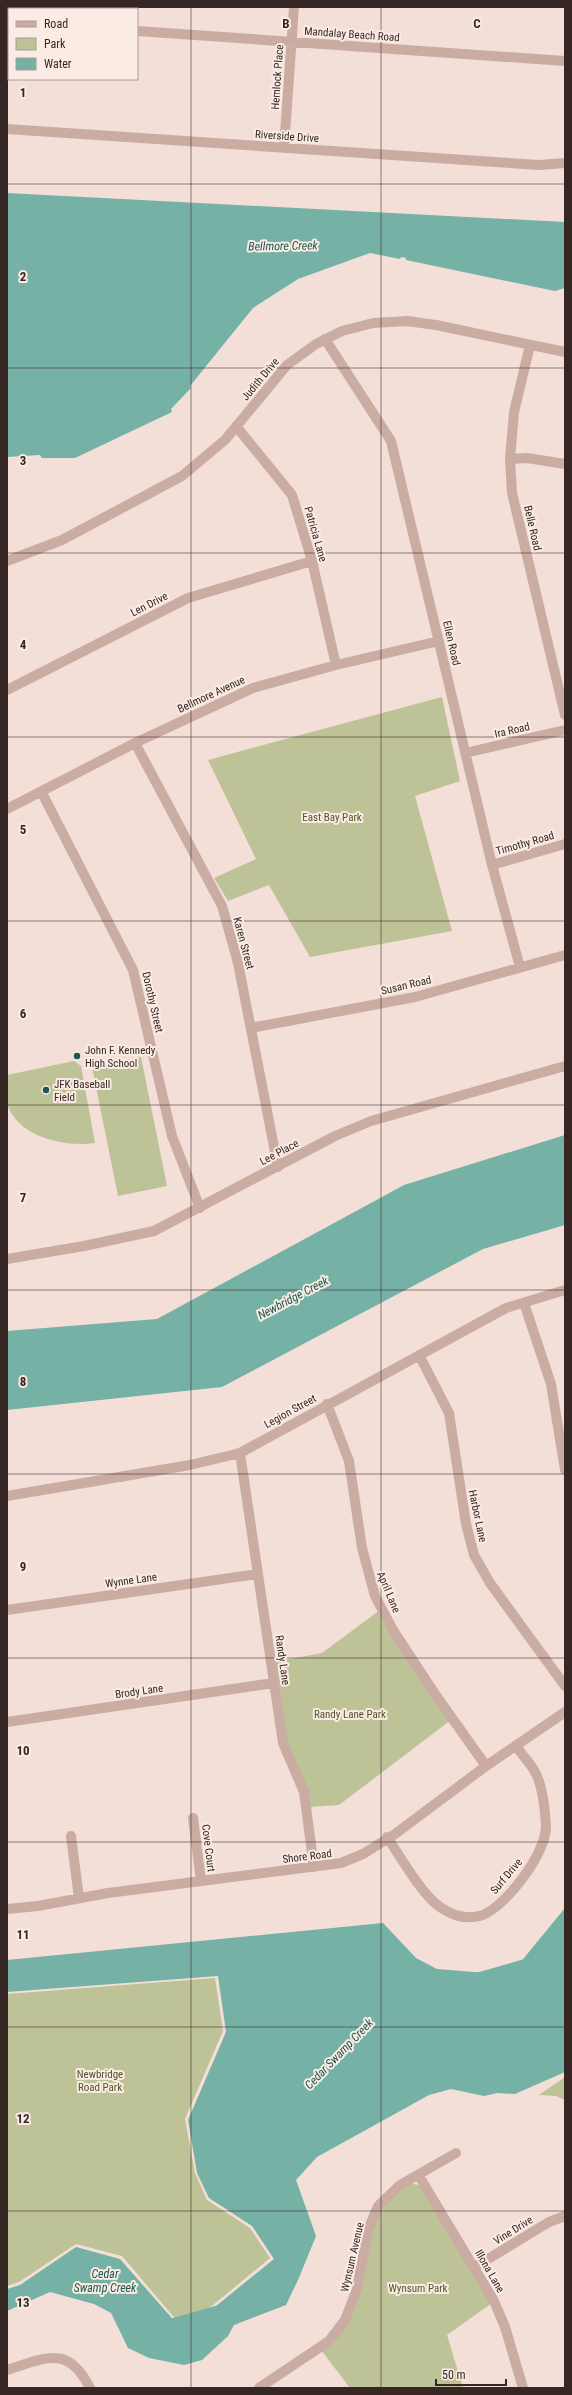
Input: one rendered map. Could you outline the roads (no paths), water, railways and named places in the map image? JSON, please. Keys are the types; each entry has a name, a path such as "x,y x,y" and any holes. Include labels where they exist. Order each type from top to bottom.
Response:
{"street":[{"name":"Hemlock Place","path":"284,148 294,7"},
{"name":"Mandalay Beach Road","path":"138,31 565,61"},
{"name":"Riverside Drive","path":"7,129 539,165 565,163"},
{"name":"Judith Drive","path":"7,561 62,540 182,476 203,460 236,426 287,365 325,339 342,331 373,323 407,321 436,325 565,352"},
{"name":"Ellen Road","path":"325,339 391,441 492,865 520,967"},
{"name":"Belle Road","path":"530,345 514,412 510,459 512,493 565,714"},
{"name":"Patricia Lane","path":"236,426 292,495 312,561 336,665"},
{"path":"510,459 527,458 565,464"},
{"name":"Len Drive","path":"7,690 188,598 312,561"},
{"name":"Bellmore Avenue","path":"7,809 42,793 135,744 253,688 336,665 439,641"},
{"name":"Ira Road","path":"465,753 565,730"},
{"name":"Karen Street","path":"135,744 222,906 238,963 278,1167"},
{"name":"Dorothy Street","path":"42,793 133,970 172,1136 200,1208"},
{"name":"Timothy Road","path":"492,865 565,844"},
{"name":"Susan Road","path":"251,1028 415,996 565,955"},
{"name":"Lee Place","path":"7,1259 139,1236 173,1222 335,1136 371,1121 565,1066"},
{"name":"Legion Street","path":"7,1496 190,1465 240,1453 327,1404 506,1308 565,1290"},
{"path":"524,1303 551,1384 565,1470"},
{"name":"Harbor Lane","path":"419,1355 449,1413 466,1524 474,1555 490,1583 565,1686"},
{"name":"April Lane","path":"327,1404 348,1461 362,1548 375,1596 393,1630 435,1694 486,1766"},
{"name":"Randy Lane","path":"240,1453 283,1743 304,1792 307,1804 314,1867"},
{"name":"Wynne Lane","path":"7,1610 258,1574"},
{"name":"Brody Lane","path":"7,1722 274,1683"},
{"name":"Shore Road","path":"7,1909 201,1881 341,1863 355,1858 394,1834 486,1766 565,1712"},
{"name":"Surf Drive","path":"387,1837 427,1894 439,1906 462,1917 472,1917 490,1911 508,1895 530,1867 541,1849 544,1839 546,1825 540,1786 536,1773 516,1745"},
{"name":"Cove Court","path":"193,1818 201,1881"},
{"path":"71,1836 79,1898"},
{"name":"Wynsum Avenue","path":"263,2387 329,2341 345,2320 359,2283 368,2230 378,2206 390,2193 456,2153"},
{"name":"Illona Lane","path":"419,2176 494,2302 505,2327 523,2388"},
{"name":"Vine Drive","path":"474,2267 549,2222 565,2216"},
{"path":"7,2370 43,2358 62,2357 74,2363 80,2370 90,2388"}],"water":[{"name":"Bellmore Creek","path":"7,193 565,222 565,288 555,291 406,260 406,258 401,257 400,259 370,253 298,279 253,308 190,386 191,388 171,409 172,412 75,458 42,458 40,455 7,457"},
{"name":"Newbridge Creek","path":"565,1135 565,1225 483,1249 222,1387 7,1410 7,1331 157,1319 404,1185"},
{"path":"565,1908 565,2072 515,2094 497,2093 484,2096 451,2089 429,2095 317,2157 296,2180 316,2236 286,2305 234,2325 228,2336 202,2360 184,2365 149,2358 128,2348 111,2313 94,2304 50,2292 7,2311 7,2289 20,2285 76,2247 120,2259 184,2332 274,2259 252,2226 209,2198 197,2173 188,2120 226,2032 218,1976 7,1992 7,1960 383,1923 416,1958 437,1969 510,1975"}],"waterway":[{"name":"Cedar Swamp Creek","path":"479,1981 565,1956"},
{"name":"Cedar Swamp Creek","path":"155,2332 222,2313"}],"place":[{"name":"John F. Kennedy High School","path":"77,1056"},
{"name":"JFK Baseball Field","path":"46,1090"}],"park label":[{"name":"East Bay Park","path":"332,817"},
{"name":"Randy Lane Park","path":"350,1714"},
{"name":"Newbridge Road Park","path":"100,2080"},
{"name":"Wynsum Park","path":"418,2288"}]}
